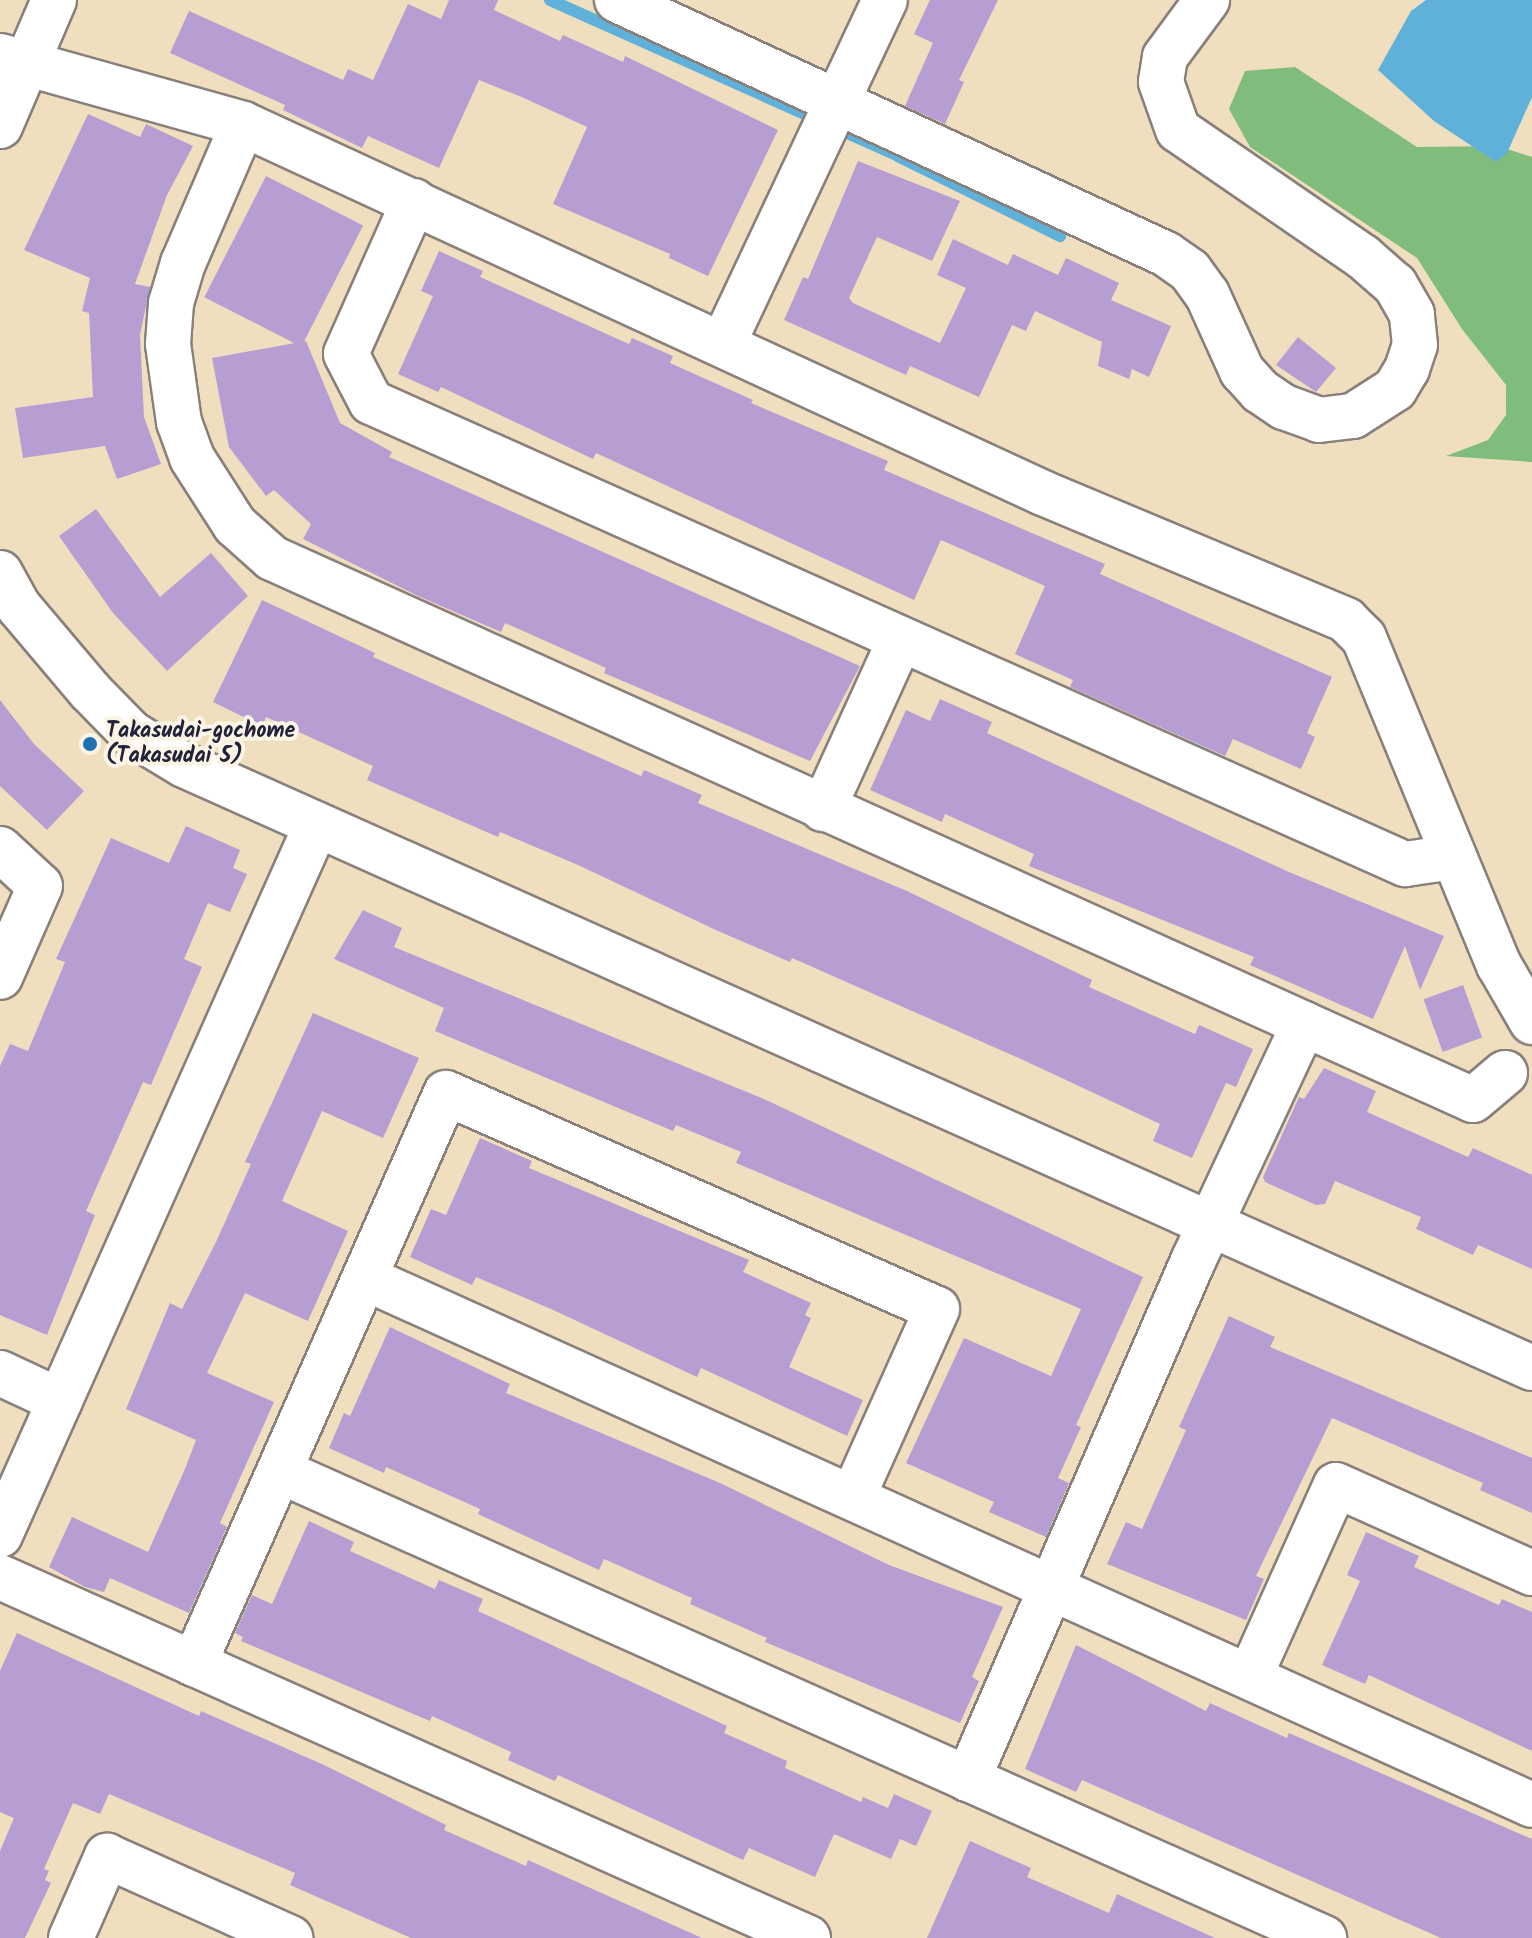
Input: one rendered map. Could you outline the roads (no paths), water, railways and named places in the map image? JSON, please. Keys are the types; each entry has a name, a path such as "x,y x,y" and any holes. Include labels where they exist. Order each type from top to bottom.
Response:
{"street":[{"path":"0,126 12,61 54,0"},
{"path":"617,0 829,115 1166,254 1190,271 1207,294 1242,371 1260,391 1284,407 1319,420 1353,416 1395,389 1407,369 1415,345 1412,314 1395,285 1363,257 1178,130 1161,82 1165,57 1207,0"},
{"path":"724,342 885,0"},
{"path":"12,61 243,124 724,342 1043,493 1346,620 1364,638 1499,965 1532,1022"},
{"path":"243,124 183,263 171,303 168,344 176,410 192,458 235,525 272,558 323,585 1473,1100 1505,1073"},
{"path":"414,201 346,354 371,402 1405,864 1453,857"},
{"path":"0,573 50,648 131,733 184,765 1532,1368"},
{"path":"823,809 900,640"},
{"path":"0,1535 316,826"},
{"path":"0,849 40,886 0,977"},
{"path":"968,1779 1211,1225 1304,1024"},
{"path":"194,1664 446,1093 937,1309 853,1497"},
{"path":"365,1278 1532,1805"},
{"path":"0,1373 60,1401"},
{"path":"280,1471 1324,1938"},
{"path":"1250,1676 1336,1485 1532,1573"},
{"path":"0,1577 808,1938"},
{"path":"71,1938 107,1856 290,1938"}],"water":[{"path":"1426,0 1532,0 1532,97 1507,153 1496,162 1434,121 1378,70 1411,11"}],"waterway":[{"path":"550,0 898,156 1060,236"}],"place":[{"name":"Takasudai-gochome (Takasudai 5)","path":"90,744"}]}
